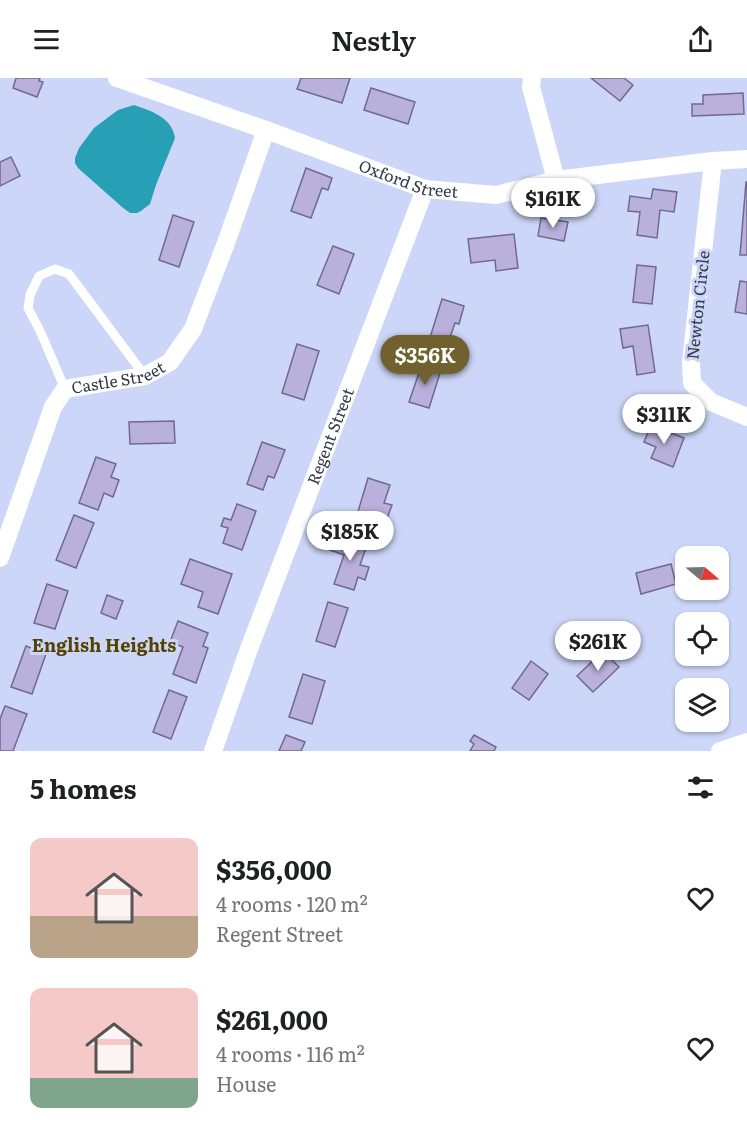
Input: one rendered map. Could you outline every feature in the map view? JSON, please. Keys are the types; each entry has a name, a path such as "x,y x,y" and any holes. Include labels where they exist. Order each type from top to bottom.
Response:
{"street":[{"name":"Oxford Street","path":"117,78 425,189 496,195 556,180 747,159"},
{"path":"532,78 531,87 556,180"},
{"name":"Castle Street","path":"0,558 53,407 65,389 145,375 170,362 193,329 266,130"},
{"name":"Newton Circle","path":"713,161 691,362 692,383 711,402 747,417"},
{"name":"Regent Street","path":"213,751 249,649 425,189"},
{"path":"720,751 747,742"}],"lane":[{"path":"65,389 28,308 30,295 39,276 55,268 69,274 145,375"}],"water":[{"path":"134,105 165,120 170,125 175,138 150,204 137,213 130,213 78,168 75,158 79,148 94,128 118,110"}],"building":[{"path":"16,78 40,78 39,81 43,82 37,97 13,88"},
{"path":"301,78 350,78 342,103 297,89"},
{"path":"591,78 624,78 633,85 620,101"},
{"path":"371,88 415,102 408,124 364,110"},
{"path":"743,93 744,114 692,116 692,104 703,104 703,95"},
{"path":"11,157 20,176 0,186 0,162"},
{"path":"306,168 332,178 328,190 322,188 311,218 291,211"},
{"path":"746,182 747,255 740,255"},
{"path":"653,189 677,192 674,212 660,210 657,238 637,235 640,212 628,211 630,196 651,199"},
{"path":"173,215 194,222 179,267 159,260"},
{"path":"541,218 568,222 564,241 538,236"},
{"path":"514,234 518,268 496,271 495,260 471,263 468,239"},
{"path":"333,246 354,254 339,294 317,285"},
{"path":"637,265 656,267 652,304 633,302"},
{"path":"740,281 747,282 747,314 735,312"},
{"path":"442,299 464,306 459,324 455,323 446,349 428,344"},
{"path":"648,325 655,372 637,375 633,346 623,348 620,329"},
{"path":"297,344 319,351 304,400 282,393"},
{"path":"422,364 441,370 429,408 409,402"},
{"path":"174,421 175,443 130,444 129,422"},
{"path":"651,425 684,438 673,467 651,458 656,447 644,442"},
{"path":"262,442 285,450 274,478 268,476 263,490 247,484"},
{"path":"96,457 116,464 111,477 119,480 113,497 104,493 98,510 79,503"},
{"path":"368,478 390,485 384,503 392,505 385,524 357,515"},
{"path":"237,504 256,511 242,550 223,543 228,528 221,526 224,518 231,520"},
{"path":"74,515 94,523 76,568 56,560"},
{"path":"335,534 367,545 360,565 369,567 365,580 358,577 354,590 334,584 344,555 330,550"},
{"path":"190,559 232,574 218,614 198,607 203,592 181,584"},
{"path":"671,564 675,584 641,594 636,573"},
{"path":"47,584 68,591 55,629 34,623"},
{"path":"107,595 123,601 116,619 101,613"},
{"path":"328,602 348,608 335,647 316,641"},
{"path":"178,621 208,633 203,646 208,648 196,683 173,674 183,647 170,642"},
{"path":"26,646 46,654 32,694 11,687"},
{"path":"603,651 619,667 593,692 577,676"},
{"path":"531,661 548,674 529,700 512,688"},
{"path":"303,674 325,681 312,724 289,717"},
{"path":"169,690 187,697 171,739 153,732"},
{"path":"5,706 27,714 13,751 0,751 0,719"},
{"path":"286,735 305,742 301,751 279,751"},
{"path":"474,735 496,747 494,751 470,751 474,744 470,741"}],"district":[{"name":"English Heights","path":"104,646"}]}
